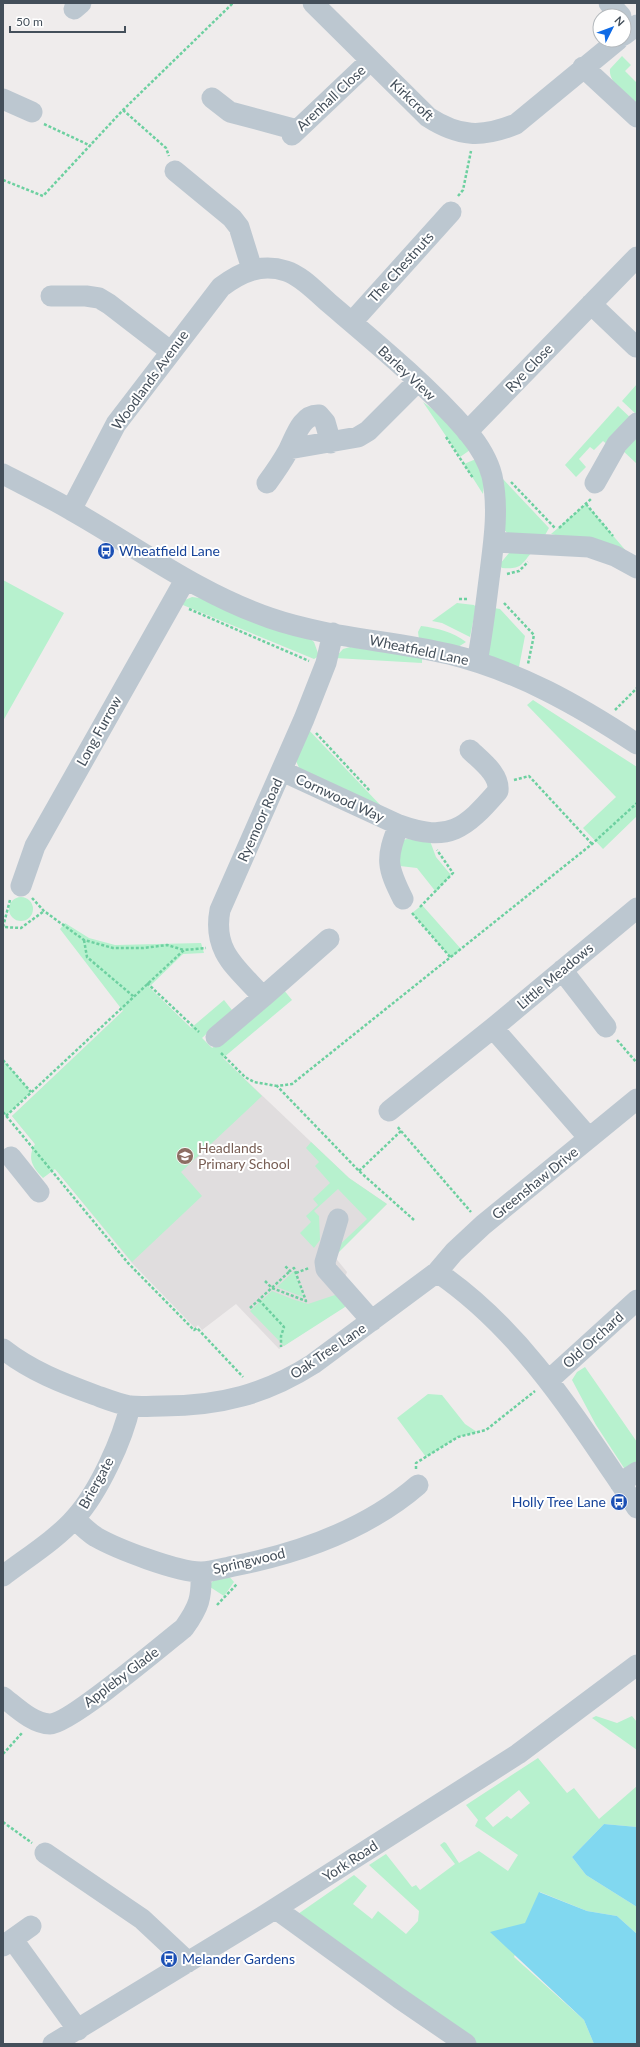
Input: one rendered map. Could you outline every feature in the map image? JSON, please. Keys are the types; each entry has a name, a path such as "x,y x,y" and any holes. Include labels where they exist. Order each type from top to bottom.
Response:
{"street":[{"name":"Kirkcroft","path":"313,3 428,117 445,128 460,133 475,134 498,131 516,124 545,89 584,67 604,48"},
{"name":"Arenhall Close","path":"212,98 230,112 294,132 370,61"},
{"path":"584,67 637,116"},
{"path":"3,99 32,112"},
{"path":"175,171 232,218 238,227 252,269"},
{"name":"The Chestnuts","path":"352,322 451,212"},
{"name":"Rye Close","path":"467,432 637,257"},
{"name":"Barley View","path":"252,269 271,268 287,271 302,280 352,322 417,382 467,432 481,451 483,478 495,502 494,542 487,600 477,662"},
{"name":"Woodlands Avenue","path":"71,510 116,424 170,351 221,287 235,276 252,269"},
{"path":"51,296 99,298 170,351"},
{"path":"591,304 636,347"},
{"path":"289,449 331,443 358,437 368,431 417,382"},
{"path":"267,483 289,449 297,431 306,420 314,415 319,415 325,422 331,443"},
{"path":"595,483 617,444 637,422"},
{"name":"Wheatfield Lane","path":"3,474 71,510 185,580 222,599 272,619 332,633 426,649 477,662 515,675 558,696 637,744"},
{"path":"494,542 589,547 615,556 632,565"},
{"name":"Long Furrow","path":"21,886 35,846 185,580"},
{"name":"Ryemoor Road","path":"263,997 227,956 221,946 218,925 220,910 304,719 327,659 332,633"},
{"path":"470,750 496,777 498,784"},
{"name":"Cornwood Way","path":"282,771 399,825 418,832 435,834 452,832 468,822 498,791 498,784"},
{"name":"Cornwood Way","path":"399,825 390,847 388,864 408,906"},
{"name":"Little Meadows","path":"393,1102 493,1028 562,970 613,921 637,908"},
{"path":"216,1037 329,939"},
{"path":"562,970 606,1027"},
{"path":"493,1028 590,1138"},
{"name":"Greenshaw Drive","path":"437,1272 454,1252 483,1225 637,1099"},
{"path":"13,1156 39,1192"},
{"path":"338,1219 325,1262 326,1269 372,1321"},
{"path":"437,1272 455,1284 506,1332 549,1380 629,1478 637,1508"},
{"name":"Oak Tree Lane","path":"3,1349 36,1371 56,1381 130,1406 189,1405 233,1399 257,1393 293,1377 372,1321 437,1272"},
{"name":"Old Orchard","path":"549,1380 637,1300"},
{"name":"Briergate","path":"3,1576 75,1519 97,1487 122,1435 130,1406"},
{"name":"Springwood","path":"75,1519 94,1536 115,1547 159,1562 201,1572 260,1561 312,1545 380,1513 418,1485"},
{"name":"Appleby Glade","path":"3,1697 34,1720 45,1724 58,1723 84,1706 184,1628 196,1611 200,1601 201,1572"},
{"name":"York Road","path":"53,2044 276,1909 518,1754 637,1665"},
{"path":"45,1853 142,1919 188,1962"},
{"path":"276,1909 399,1998 466,2044"},
{"path":"31,1926 8,1943 78,2030"}],"path":[{"path":"3,180 43,196 123,110 233,3"},
{"path":"123,110 166,148 175,171"},
{"path":"32,112 46,126 90,146"},
{"path":"451,212 451,204 463,190 475,134"},
{"path":"443,432 483,478 503,473 557,529"},
{"path":"490,577 519,571 534,555 540,544 590,500 595,483"},
{"path":"586,504 627,552 632,565"},
{"path":"459,599 502,600 534,635 528,658 528,670"},
{"path":"172,601 313,662 327,659"},
{"path":"603,722 637,688"},
{"path":"304,719 373,794"},
{"path":"498,784 529,776 592,844"},
{"path":"414,1220 359,1171 277,1086 292,1084 592,844 637,803"},
{"path":"435,834 437,849 453,873 408,906 451,958"},
{"path":"44,911 21,928 3,927 10,899 21,886 44,911 84,940 113,948 143,948 167,945 184,950 221,946"},
{"path":"84,940 87,957 133,996"},
{"path":"6,1116 184,950"},
{"path":"606,1027 637,1063"},
{"path":"3,1060 31,1092"},
{"path":"393,1102 390,1118 483,1225"},
{"path":"3,1112 128,1263 194,1330 197,1328 257,1393"},
{"path":"359,1171 400,1131"},
{"path":"285,1266 290,1272"},
{"path":"250,1308 272,1288 290,1272 294,1268 306,1301 272,1288 265,1281"},
{"path":"259,1300 284,1327 281,1336 282,1347"},
{"path":"418,1485 416,1464 458,1437 486,1430 549,1380"},
{"path":"216,1605 238,1583"},
{"path":"3,1754 34,1720"},
{"path":"3,1822 45,1853"}],"shaded area":[{"name":"Headlands Primary School","path":"148,987 349,1178 387,1204 334,1256 347,1272 345,1277 353,1301 279,1349 236,1304 202,1330 198,1325 195,1328 131,1262 12,1116"}],"green space":[{"path":"622,56 631,65 625,71 637,83 637,104 615,84 610,74 610,69"},
{"path":"637,384 637,415 622,401"},
{"path":"423,402 442,416 470,450 460,457"},
{"path":"618,406 633,420 603,457 599,454 608,445 603,441 594,450 590,447 579,459 586,467 576,477 565,465"},
{"path":"637,432 637,464 620,448"},
{"path":"476,459 484,484 483,494 464,464"},
{"path":"502,478 549,528 544,537 510,535 504,530"},
{"path":"586,504 627,552 551,534"},
{"path":"509,553 531,553 519,566 513,568 502,568 499,565"},
{"path":"3,580 64,613 3,721"},
{"path":"192,597 200,598 306,635 314,642 319,656 314,659 178,603"},
{"path":"457,603 474,605 476,607 470,637 442,623 432,621"},
{"path":"494,608 500,609 525,636 519,667 491,659 486,651"},
{"path":"421,626 445,631 466,642 458,647 419,639 418,632"},
{"path":"350,647 422,657 422,663 335,658 343,649"},
{"path":"533,700 637,767 637,816 603,849 583,828 616,797 527,705"},
{"path":"306,727 384,809 301,772 296,761"},
{"path":"403,840 430,841 436,857 451,875 436,892 417,868 400,866 392,851"},
{"path":"21,897 26,898 32,904 32,914 26,920 21,921 16,920 10,914 9,909 10,904 16,898"},
{"path":"422,905 461,949 451,958 412,913"},
{"path":"65,923 89,938 115,945 201,943 204,953 183,954 149,987 191,1028 224,1000 232,1010 202,1038 212,1048 283,989 292,1000 223,1058 262,1096 181,1172 202,1196 132,1262 55,1169 43,1178 39,1174 31,1158 35,1144 12,1116 123,1011 60,929"},
{"path":"3,1060 31,1092 6,1116 3,1112"},
{"path":"311,1142 349,1178 387,1204 334,1257 332,1252 367,1219 338,1189 314,1211 319,1216 320,1240 314,1248 300,1233 311,1222 306,1216 318,1205 313,1199 330,1183 315,1166 319,1162 306,1148"},
{"path":"294,1271 303,1297 277,1287"},
{"path":"335,1287 344,1297 345,1307 284,1346 250,1311 272,1291 308,1304 335,1295"},
{"path":"585,1367 637,1442 637,1463 626,1471 596,1425 572,1380 577,1372"},
{"path":"428,1394 442,1395 465,1424 477,1432 458,1437 426,1457 397,1418"},
{"path":"227,1574 234,1582 224,1596 210,1587 210,1584 217,1577"},
{"path":"596,1716 617,1723 632,1716 637,1722 637,1750 592,1718"},
{"path":"538,1758 567,1793 574,1788 599,1819 637,1786 637,1827 604,1824 572,1857 586,1875 637,1907 637,1934 617,1916 587,1911 540,1892 514,1957 584,2020 594,2044 475,2044 298,1914 354,1875 367,1886 353,1904 372,1919 378,1911 406,1934 418,1921 419,1911 369,1865 386,1854 412,1887 416,1885 420,1890 455,1864 440,1845 444,1842 459,1863 479,1851 508,1871 518,1855 475,1826 478,1820 466,1805","holes":["519,1790 530,1803 511,1819 507,1816 493,1827 485,1818"]}],"water":[{"path":"604,1824 637,1827 637,1907 586,1875 572,1857"},
{"path":"539,1892 587,1911 617,1916 637,1934 637,2044 594,2044 584,2020 490,1932 525,1923"}],"place":[{"name":"Wheatfield Lane","path":"106,551"},
{"name":"Headlands Primary School","path":"185,1156"},
{"name":"Holly Tree Lane","path":"619,1502"},
{"name":"Melander Gardens","path":"169,1959"}]}
